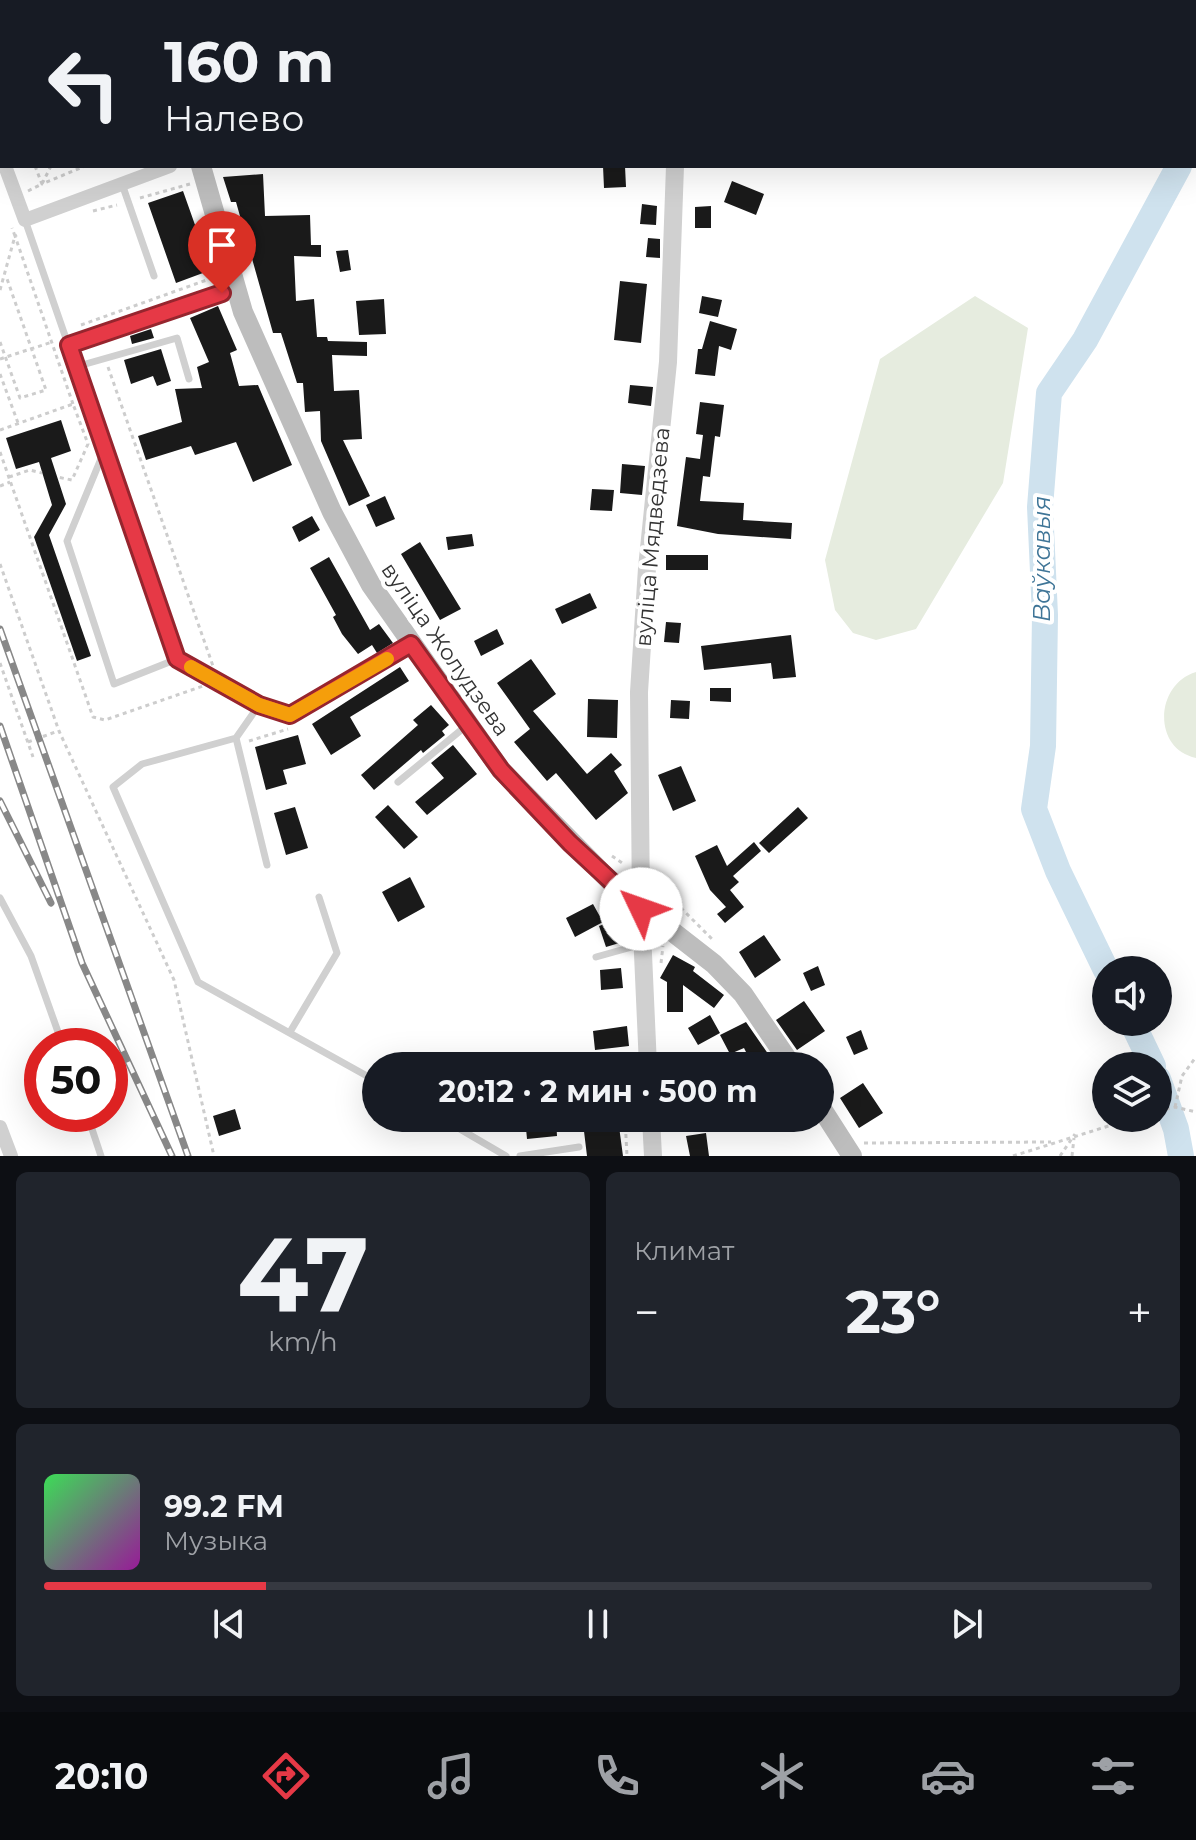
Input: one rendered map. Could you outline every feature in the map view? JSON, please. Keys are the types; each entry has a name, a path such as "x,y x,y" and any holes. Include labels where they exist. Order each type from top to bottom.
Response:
{"main road":[{"name":"вуліца Жолудзева","path":"202,168 243,312 332,512 371,585 501,770 570,843 641,909 714,964 743,994 782,1052"},
{"path":"834,1124 854,1149"}],"street":[{"path":"6,168 25,220 165,168"},
{"name":"вуліца Мядведзева","path":"647,1052 641,909 639,692 647,568 668,362 675,168"},
{"path":"259,705 290,715 411,644"},
{"path":"0,1127 11,1156"},
{"path":"652,1132 653,1156"}],"lane":[{"path":"122,184 154,276"},
{"path":"25,220 177,659 259,705 236,738 142,764 113,787 198,982 362,1073"},
{"path":"69,345 236,288"},
{"path":"75,367 177,338 189,379"},
{"path":"105,449 67,541 114,684 177,659"},
{"path":"398,782 467,724"},
{"path":"236,738 267,865"},
{"path":"290,1032 337,953 319,897"},
{"path":"0,898 31,956 57,1028"},
{"path":"596,957 642,944"},
{"path":"93,1132 101,1156"},
{"path":"465,1132 506,1156"},
{"path":"520,1156 579,1147"}],"path":[{"path":"36,168 42,184"},
{"path":"42,184 50,168"},
{"path":"42,184 78,168"},
{"path":"0,290 15,236"},
{"path":"0,342 20,398 46,390 6,276"},
{"path":"81,325 215,277"},
{"path":"0,359 52,342"},
{"path":"58,361 72,357"},
{"path":"105,358 143,475 218,680"},
{"path":"0,374 19,423"},
{"path":"0,430 73,404 88,444 72,480 57,477"},
{"path":"0,486 30,470 42,473"},
{"path":"0,564 59,731 174,980 214,1156"},
{"path":"0,663 33,757"},
{"path":"28,742 59,731"},
{"path":"1175,1107 1182,1076 1196,1057"},
{"path":"1172,1108 1196,1112"},
{"path":"1013,1156 1092,1129"},
{"path":"626,1132 627,1156"},
{"path":"1060,1156 1075,1134"},
{"path":"1072,1156 1075,1134"},
{"path":"854,1149 1051,1142"}],"shaded area":[{"path":"975,296 1028,328 1003,483 916,629 876,640 853,633 835,610 825,560 880,359"},
{"path":"1196,672 1196,758 1182,752 1172,742 1164,716 1166,702 1173,689 1182,679"}],"building":[{"path":"603,168 625,168 626,187 604,188"},
{"path":"263,174 265,216 310,215 311,245 321,245 321,257 294,256 296,301 314,299 317,337 327,337 328,341 367,342 367,356 332,355 334,391 359,390 362,439 343,440 370,496 349,506 321,441 320,411 305,412 303,383 297,383 281,333 273,333 236,202 231,202 223,177"},
{"path":"732,181 764,194 756,215 724,202"},
{"path":"183,191 211,270 176,283 148,203"},
{"path":"642,204 657,206 656,225 640,224"},
{"path":"711,206 711,228 695,228 695,207"},
{"path":"648,238 660,239 660,258 646,257"},
{"path":"348,250 351,270 340,272 336,251"},
{"path":"620,281 647,284 641,343 614,340"},
{"path":"702,296 722,300 718,317 699,313"},
{"path":"384,299 386,334 359,335 356,301"},
{"path":"218,306 237,350 230,353 239,386 258,385 292,465 253,482 236,442 195,455 191,446 146,460 138,436 182,422 175,389 202,388 197,367 209,362 190,318"},
{"path":"710,321 737,329 731,350 719,346 715,376 695,374 698,349 702,349"},
{"path":"151,329 154,338 132,344 130,336"},
{"path":"161,349 171,381 157,386 153,376 131,384 124,360"},
{"path":"630,385 653,387 651,406 628,403"},
{"path":"700,402 724,405 720,437 715,436 710,477 703,476 700,501 744,503 743,520 792,523 791,539 718,534 677,526 686,457 700,459 703,435 696,434"},
{"path":"61,420 71,451 51,458 66,504 49,535 91,656 77,661 34,537 52,505 39,462 16,469 6,438"},
{"path":"622,464 645,466 642,495 620,493"},
{"path":"592,489 614,490 612,511 590,510"},
{"path":"385,496 395,519 376,527 366,505"},
{"path":"312,516 320,530 299,542 292,527"},
{"path":"472,534 474,546 448,550 446,537"},
{"path":"420,542 461,609 440,620 401,554"},
{"path":"666,555 708,555 708,570 666,570"},
{"path":"329,557 370,630 379,624 393,643 377,653 372,645 358,654 333,617 336,615 310,568"},
{"path":"590,593 597,608 562,624 555,609"},
{"path":"666,622 681,623 679,643 664,642"},
{"path":"497,629 504,644 481,656 474,641"},
{"path":"791,635 796,677 773,679 771,663 704,670 701,646"},
{"path":"531,659 556,694 533,711 587,774 611,753 622,765 614,771 628,793 596,820 556,773 547,781 514,742 530,729 497,683"},
{"path":"400,667 409,681 350,717 361,736 331,755 312,724"},
{"path":"710,688 731,688 731,702 710,701"},
{"path":"588,699 618,700 617,738 587,737"},
{"path":"671,700 690,701 689,719 670,718"},
{"path":"431,705 449,725 442,731 445,735 423,753 421,750 374,790 361,775 418,725 413,720"},
{"path":"298,735 306,764 283,770 287,784 266,790 255,747"},
{"path":"453,745 477,774 427,815 415,802 444,778 431,763"},
{"path":"681,766 696,801 673,811 658,775"},
{"path":"388,805 418,837 404,849 375,817"},
{"path":"295,807 308,848 286,855 274,813"},
{"path":"798,807 808,818 769,853 759,843"},
{"path":"754,842 761,851 733,876 739,882 730,890 744,907 725,923 717,914 726,907 710,890 695,856 717,845 727,866"},
{"path":"410,877 425,907 398,922 382,892"},
{"path":"593,904 603,922 575,937 566,918"},
{"path":"619,919 626,941 606,947 599,926"},
{"path":"764,935 781,960 755,978 739,952"},
{"path":"673,955 695,967 693,971 724,995 714,1008 683,985 683,1012 667,1012 667,982 660,978"},
{"path":"818,966 825,985 811,991 803,973"},
{"path":"621,968 623,988 601,990 600,970"},
{"path":"804,1001 825,1031 797,1050 776,1020"},
{"path":"710,1015 720,1033 698,1045 688,1028"},
{"path":"746,1022 767,1052 746,1052 744,1048 729,1052 720,1035"},
{"path":"627,1026 629,1046 595,1050 593,1031"},
{"path":"861,1030 868,1049 854,1055 846,1037"},
{"path":"863,1083 883,1113 859,1128 840,1098"},
{"path":"235,1109 241,1129 219,1136 213,1116"},
{"path":"526,1132 557,1132 557,1136 527,1139"},
{"path":"584,1132 620,1132 623,1156 587,1156"},
{"path":"706,1133 709,1156 690,1156 686,1136"}],"waterway":[{"name":"Ваўкавыя","path":"1099,956 1058,871 1034,809 1043,746 1045,615 1040,507 1049,393 1085,340 1178,168"},
{"name":"Ваўкавыя","path":"1139,1036 1146,1052"},
{"name":"Ваўкавыя","path":"1172,1118 1181,1156"}],"railway":[{"path":"0,629 188,1156"},
{"path":"0,726 82,963 172,1156"},
{"path":"0,801 51,903"}],"slow traffic":[{"path":"191,667 259,705 279,714 290,715 387,659"}],"route":[{"path":"222,293 69,345 177,659 259,705 279,714 290,715 411,644 501,770 570,843 641,909"}]}
